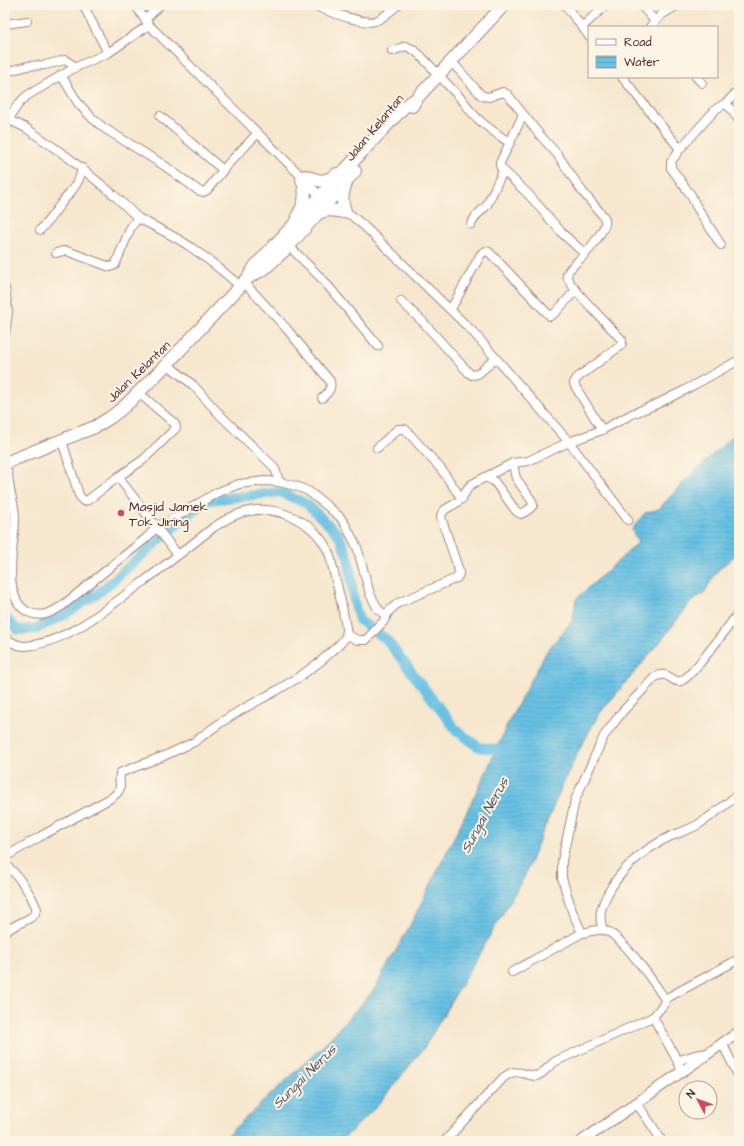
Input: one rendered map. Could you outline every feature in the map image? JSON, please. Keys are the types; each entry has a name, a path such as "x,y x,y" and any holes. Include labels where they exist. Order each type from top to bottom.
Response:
{"highway":[{"path":"416,99 503,5"},
{"name":"Jalan Kelantan","path":"244,282 264,269 289,246 318,213 326,197 353,162 404,107 416,99"},
{"name":"Jalan Kelantan","path":"6,460 62,441 95,427 125,406 168,364 244,282 256,264 290,229 348,178 381,144 409,111 416,99"},
{"path":"290,229 304,202 305,188 302,177 325,181 332,178 353,162"},
{"path":"318,213 330,210 345,212 342,197 348,178"}],"main road":[{"path":"582,1141 739,1032"}],"street":[{"path":"83,5 108,53"},
{"path":"136,5 147,22 302,177 364,226 473,332 569,442 628,520"},
{"path":"5,129 14,110 21,100 61,75 108,53 147,22 160,5"},
{"path":"313,5 332,13 370,22 377,20 398,5"},
{"path":"565,5 588,35"},
{"path":"582,28 606,5"},
{"path":"641,5 652,25 678,5"},
{"path":"5,24 27,21"},
{"path":"392,51 403,47 408,47 417,52 464,102 468,110 488,128 510,143"},
{"path":"5,71 66,60 76,67"},
{"path":"451,61 482,96 489,97 499,93 505,93 557,154 582,191 604,217 604,226 585,254 568,273 567,277 576,290 622,340 620,346 577,378 574,383 602,430"},
{"path":"61,75 78,103 97,123 164,166 199,191 203,192 207,190 232,159 258,133"},
{"path":"623,78 680,149"},
{"path":"721,245 696,206 691,195 671,168 671,162 680,149 716,109 726,103 739,90"},
{"path":"726,103 739,120"},
{"path":"523,115 500,163 500,166 503,171 529,195 563,234 585,254"},
{"path":"160,116 223,170"},
{"path":"9,120 30,131 82,168 138,218 170,234 244,282 286,328 330,381 331,389 322,398"},
{"path":"40,230 48,223 77,185 82,168"},
{"path":"471,224 476,216 485,208 503,171"},
{"path":"56,253 66,251 113,267 131,227 138,218"},
{"path":"289,246 324,281 378,346"},
{"path":"451,309 481,254 486,251 489,252 550,316 555,313 576,290"},
{"path":"5,288 8,312 5,333"},
{"path":"401,301 423,322 472,375 478,374 496,358"},
{"path":"347,635 358,640 366,640 389,611 398,603 457,578 459,571 440,517 443,510 462,499 468,487 472,484 513,463 528,461 569,442 602,430 632,414 657,404 685,390 739,360"},
{"path":"168,364 193,385 221,416 272,465 276,471 279,482"},
{"path":"62,441 79,495 83,501 88,500 147,457 176,428 175,424 139,393"},
{"path":"377,448 398,429 405,429 441,469 462,499"},
{"path":"6,460 15,518 10,586 14,599 28,612 34,614 47,614 62,606 145,539 154,530 155,526"},
{"path":"485,477 494,481 516,511 521,514 523,513 533,505 532,501 516,478 513,463"},
{"path":"118,477 178,555"},
{"path":"155,526 164,524 216,493 239,484 265,481 279,482 296,486 308,491 340,517 346,524 357,546 370,594 384,619"},
{"path":"5,638 18,645 24,646 47,641 71,632 110,606 214,527 241,513 255,510 278,512 298,520 315,532 321,539 328,551 335,575 347,635 340,644 321,661 288,684 254,702 220,723 194,742 164,756 120,773 119,776 121,786 117,794 41,836 5,858"},
{"path":"582,933 572,911 564,886 562,878 562,861 575,800 599,745 607,731 622,712 655,677 659,674 665,674 677,681 682,680 692,671 720,638 739,612"},
{"path":"603,930 600,922 601,910 609,892 623,871 653,847 670,837 697,825 739,794"},
{"path":"5,864 22,882 37,909 34,915 30,918 5,931"},
{"path":"512,972 582,933 603,930 619,940 651,979 665,999"},
{"path":"445,1141 503,1078 512,1072 532,1076 537,1075 556,1061 653,1017 664,1004 665,999 739,959"},
{"path":"653,1017 682,1071"},
{"path":"722,1043 739,1077"},
{"path":"676,1058 680,1060 695,1055 708,1053"},
{"path":"636,1104 662,1141"}],"water":[{"name":"Sungai Nerus","path":"739,430 739,552 717,571 704,593 690,603 660,642 599,714 564,781 524,877 424,1048 376,1107 341,1141 221,1141 324,1045 374,990 414,918 483,779 508,723 547,651 573,620 576,599 638,543 632,529 645,513 659,509 680,486"}],"waterway":[{"path":"5,618 18,630 36,629 66,614 102,590 179,523 209,500 280,492 307,504 339,535 349,560 354,602 359,620 386,639 457,731 479,747 509,751"}],"place":[{"name":"Masjid Jamek Tok Jiring","path":"121,513"}]}
